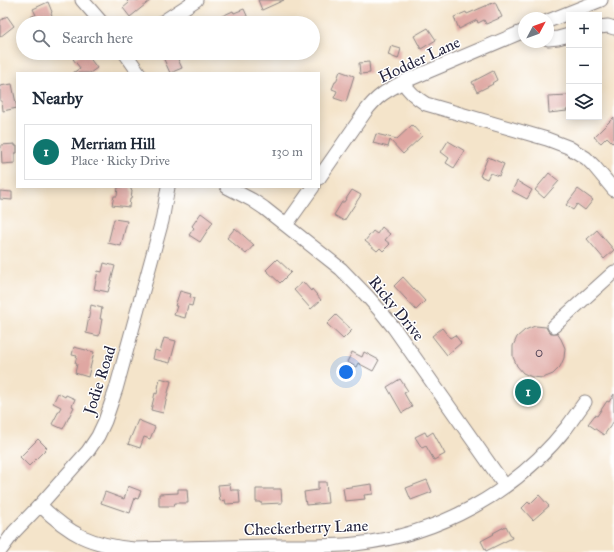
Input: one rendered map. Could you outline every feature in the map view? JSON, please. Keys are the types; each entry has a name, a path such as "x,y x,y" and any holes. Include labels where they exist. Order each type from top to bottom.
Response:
{"street":[{"path":"82,0 96,16"},
{"path":"172,16 196,0"},
{"path":"554,19 601,0"},
{"path":"602,27 608,26 614,28"},
{"name":"Hodder Lane","path":"320,177 372,103 384,92 403,82 518,34"},
{"path":"554,38 566,36"},
{"path":"130,60 138,72"},
{"path":"403,82 407,89 426,104 546,139 568,147 586,158 614,190"},
{"name":"Jodie Road","path":"0,551 14,532 88,451 98,436 105,421 116,389 162,221 168,188"},
{"name":"Ricky Drive","path":"229,188 252,200 286,225 340,270 368,297 394,328 505,486"},
{"path":"286,225 312,188"},
{"path":"554,326 614,272"},
{"name":"Checkerberry Lane","path":"40,505 58,522 79,536 92,542 120,548 336,545 374,541 414,532 474,508 521,474 554,442 585,402"}],"building":[{"path":"126,0 151,0 131,16 129,16 123,8 129,3"},
{"path":"258,0 284,0 262,10"},
{"path":"48,2 52,16 32,16 36,15 33,9"},
{"path":"495,2 502,17 486,24 484,20 478,23 477,20 459,29 454,17 466,12 467,14"},
{"path":"244,9 247,16 222,16 233,11 234,13"},
{"path":"7,16 14,26 0,37 0,21"},
{"path":"428,28 436,40 421,49 414,36"},
{"path":"391,46 401,49 398,59 388,55"},
{"path":"74,60 91,60 97,68 91,72 74,72 80,68"},
{"path":"164,60 178,60 182,68 170,72"},
{"path":"369,62 370,73 360,74 359,63"},
{"path":"340,71 354,76 346,102 334,98 337,91 332,89"},
{"path":"493,71 497,80 492,83 493,84 477,92 472,82"},
{"path":"12,84 16,108 3,111 2,101 0,101 0,86"},
{"path":"566,95 566,111 549,113 548,96"},
{"path":"614,117 614,144 607,137 601,143 594,137"},
{"path":"412,125 422,136 403,154 390,140 388,147 373,143 376,134 397,139"},
{"path":"448,141 465,151 454,168 446,163 449,158 441,152"},
{"path":"15,144 15,163 2,164 1,145"},
{"path":"488,157 504,164 499,176 490,173 487,179 480,176"},
{"path":"549,173 559,181 544,198 535,190"},
{"path":"517,181 532,190 527,199 512,191"},
{"path":"118,188 131,188 132,191 129,207 112,205 114,196 117,196"},
{"path":"578,189 593,200 585,210 577,204 573,210 566,205"},
{"path":"352,190 361,195 344,221 334,215"},
{"path":"0,191 12,192 12,200 0,199"},
{"path":"201,213 213,222 200,242 189,235 194,228 192,226"},
{"path":"114,219 127,221 121,246 108,243"},
{"path":"382,227 390,234 385,240 390,244 383,251 380,248 377,251 365,241 373,231 377,234"},
{"path":"235,228 254,245 246,254 227,238"},
{"path":"597,230 614,250 604,259 587,239"},
{"path":"277,259 291,272 280,283 266,270"},
{"path":"104,263 115,266 108,292 94,289 98,271 102,272"},
{"path":"403,277 425,301 416,310 394,286"},
{"path":"303,282 311,291 312,289 321,300 311,309 294,290"},
{"path":"180,291 191,294 190,297 194,298 192,306 188,305 185,318 174,315 177,306 175,306"},
{"path":"91,305 102,308 99,336 86,333"},
{"path":"336,315 352,330 343,339 327,324"},
{"path":"535,326 546,327 551,333 557,333 565,348 564,358 560,367 553,374 543,378 532,377 523,373 517,366 513,357 513,346 517,337 525,330"},
{"path":"442,328 450,338 455,335 461,343 447,355 432,336"},
{"path":"164,338 176,341 170,363 153,359 155,350 160,352"},
{"path":"74,347 94,352 88,377 75,373 77,356 72,355"},
{"path":"352,352 362,357 364,352 379,360 373,371 358,363 356,367 347,362"},
{"path":"160,378 171,381 163,413 151,410 155,393 157,394"},
{"path":"400,379 408,391 404,393 412,407 402,413 387,387"},
{"path":"58,393 65,397 66,395 75,399 72,406 74,407 63,429 52,424 61,407 53,403"},
{"path":"614,394 614,421 604,435 588,424 595,415 597,416 607,401 609,402"},
{"path":"138,420 155,427 150,439 144,437 140,448 128,444"},
{"path":"425,432 427,436 433,432 445,454 434,460 426,446 422,448 415,437"},
{"path":"38,439 47,448 29,466 20,457"},
{"path":"427,480 432,492 411,500 406,488"},
{"path":"318,482 326,482 328,503 306,505 304,492 318,490"},
{"path":"230,484 231,490 239,490 240,503 226,504 225,500 220,501 218,485"},
{"path":"372,484 373,494 364,495 365,499 345,501 343,488"},
{"path":"128,486 141,491 138,499 135,498 130,513 101,503 105,492 124,499"},
{"path":"178,489 187,489 188,503 175,503 174,506 159,506 159,494 178,493"},
{"path":"256,489 281,489 282,503 261,504 261,502 256,502"},
{"path":"539,495 549,506 533,520 522,508 528,502 530,504"},
{"path":"506,526 512,538 486,551 481,541"}],"place":[{"name":"Merriam Hill","path":"528,392"}]}
